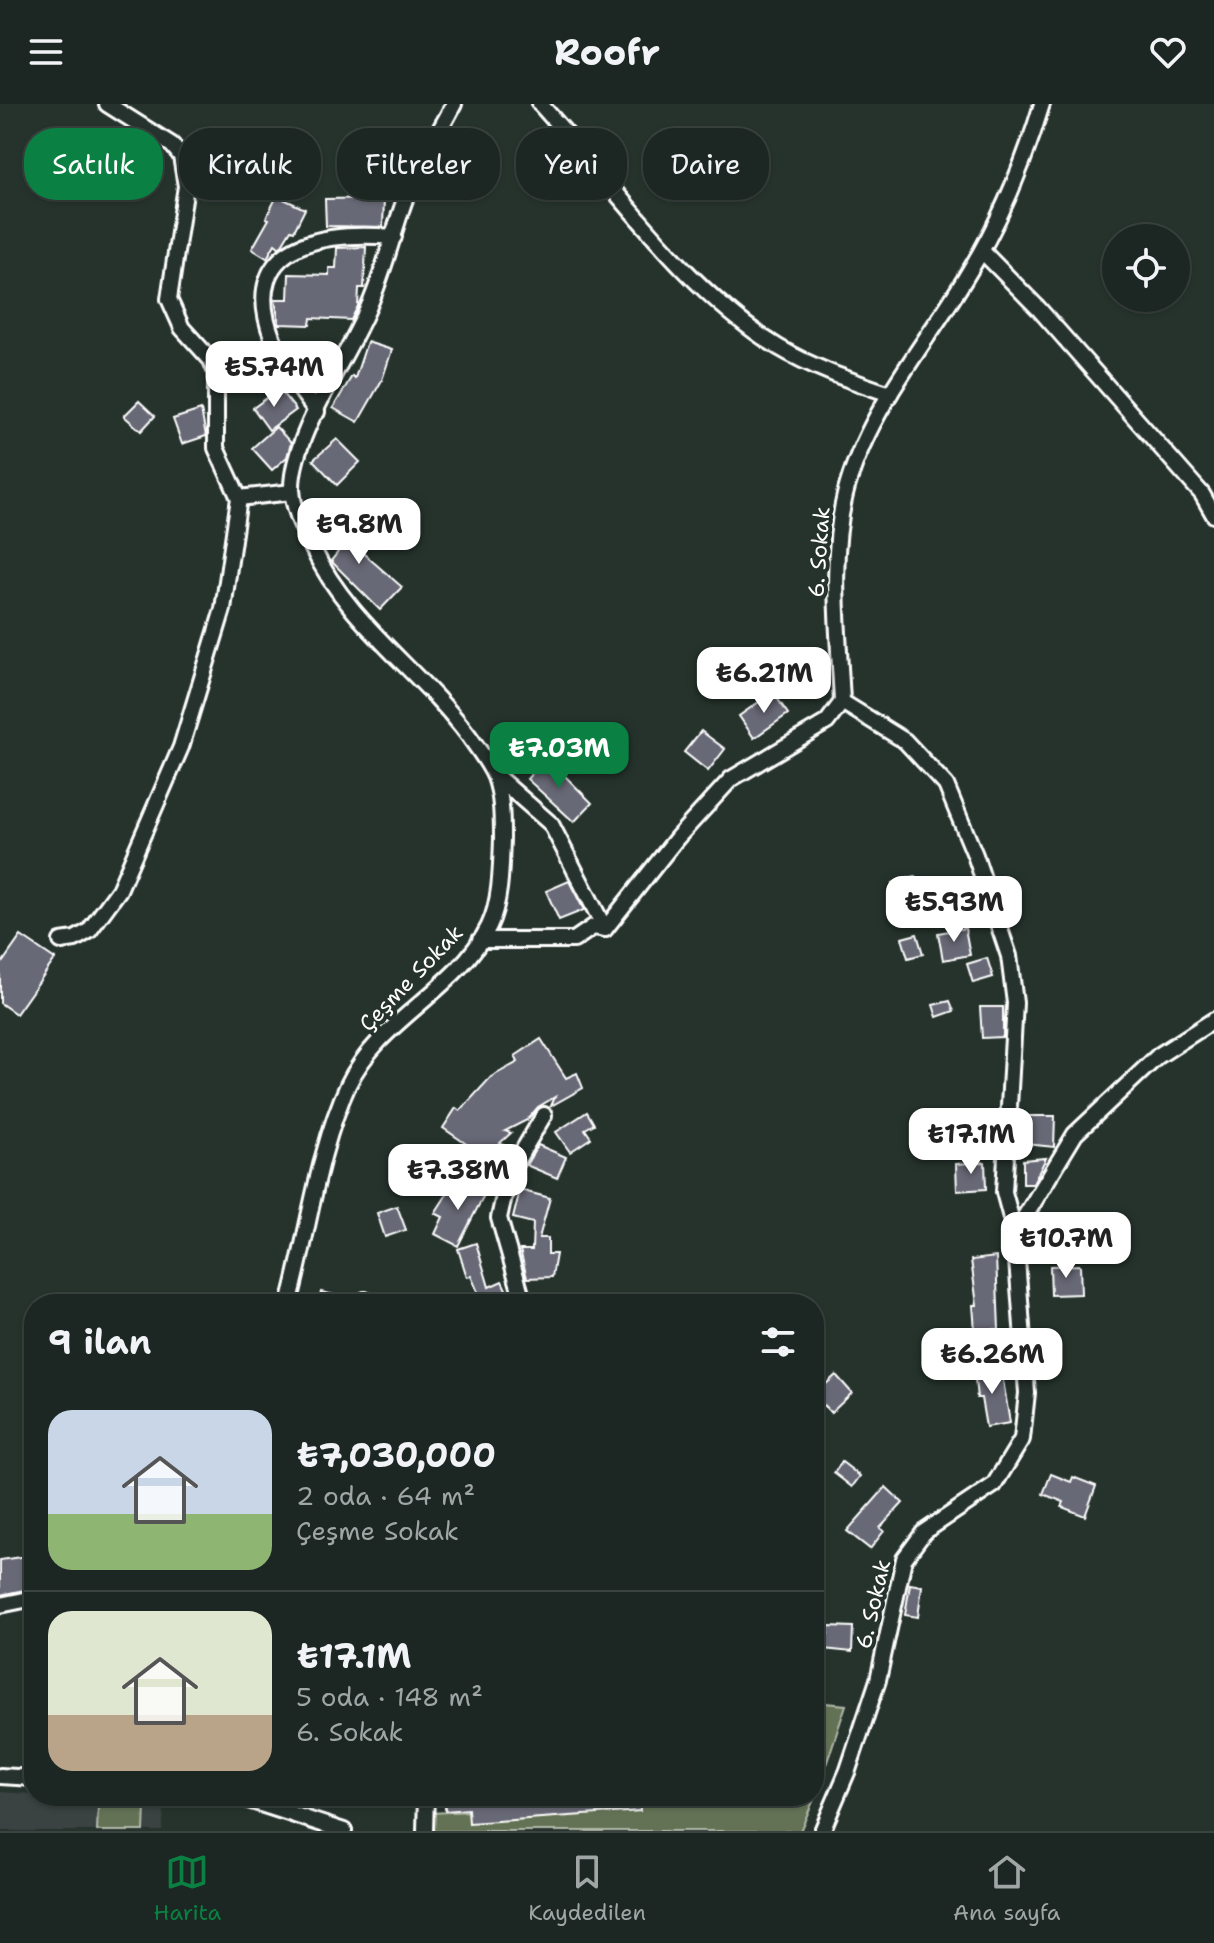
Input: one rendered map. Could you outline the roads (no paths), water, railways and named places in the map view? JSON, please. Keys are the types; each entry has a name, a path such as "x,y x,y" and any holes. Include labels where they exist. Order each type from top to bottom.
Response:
{"street":[{"path":"61,941 75,939 89,931 119,890 181,747 223,609 239,498 216,448 216,373 211,360 182,328 169,299 186,186 181,156 172,145 107,104"},
{"path":"239,498 292,492 293,469 317,412 359,330 410,189 454,104"},
{"path":"540,104 630,212 715,296 761,336 830,373 890,394"},
{"name":"6. Sokak","path":"822,1831 848,1770 878,1680 904,1559 924,1532 994,1485 1022,1439 1027,1380 1015,1233 1007,1210 1004,1175 1015,1003 1009,956 975,855 946,785 905,741 842,702 837,608 840,523 852,474 890,394 982,251 1027,149 1042,104"},
{"path":"317,412 275,350 263,311 268,280 286,255 317,238 343,234 394,237"},
{"path":"982,251 1039,309 1202,494 1214,515"},
{"name":"Çeşme Sokak","path":"292,492 310,543 342,599 457,721 494,775 502,816 499,882 494,910 480,940 448,977 371,1049 348,1085 292,1294"},
{"path":"605,929 677,838 731,779 827,722 842,702"},
{"path":"494,775 551,824 605,929"},
{"path":"480,940 563,941 582,937 593,927 605,929"},
{"path":"1015,1233 1075,1134 1158,1056 1214,1020"},
{"path":"521,1294 499,1218 509,1174 544,1115"},
{"path":"0,1605 24,1600"},
{"path":"0,1776 24,1777"},
{"path":"267,1806 344,1831"},
{"path":"425,1831 426,1806"}]}
